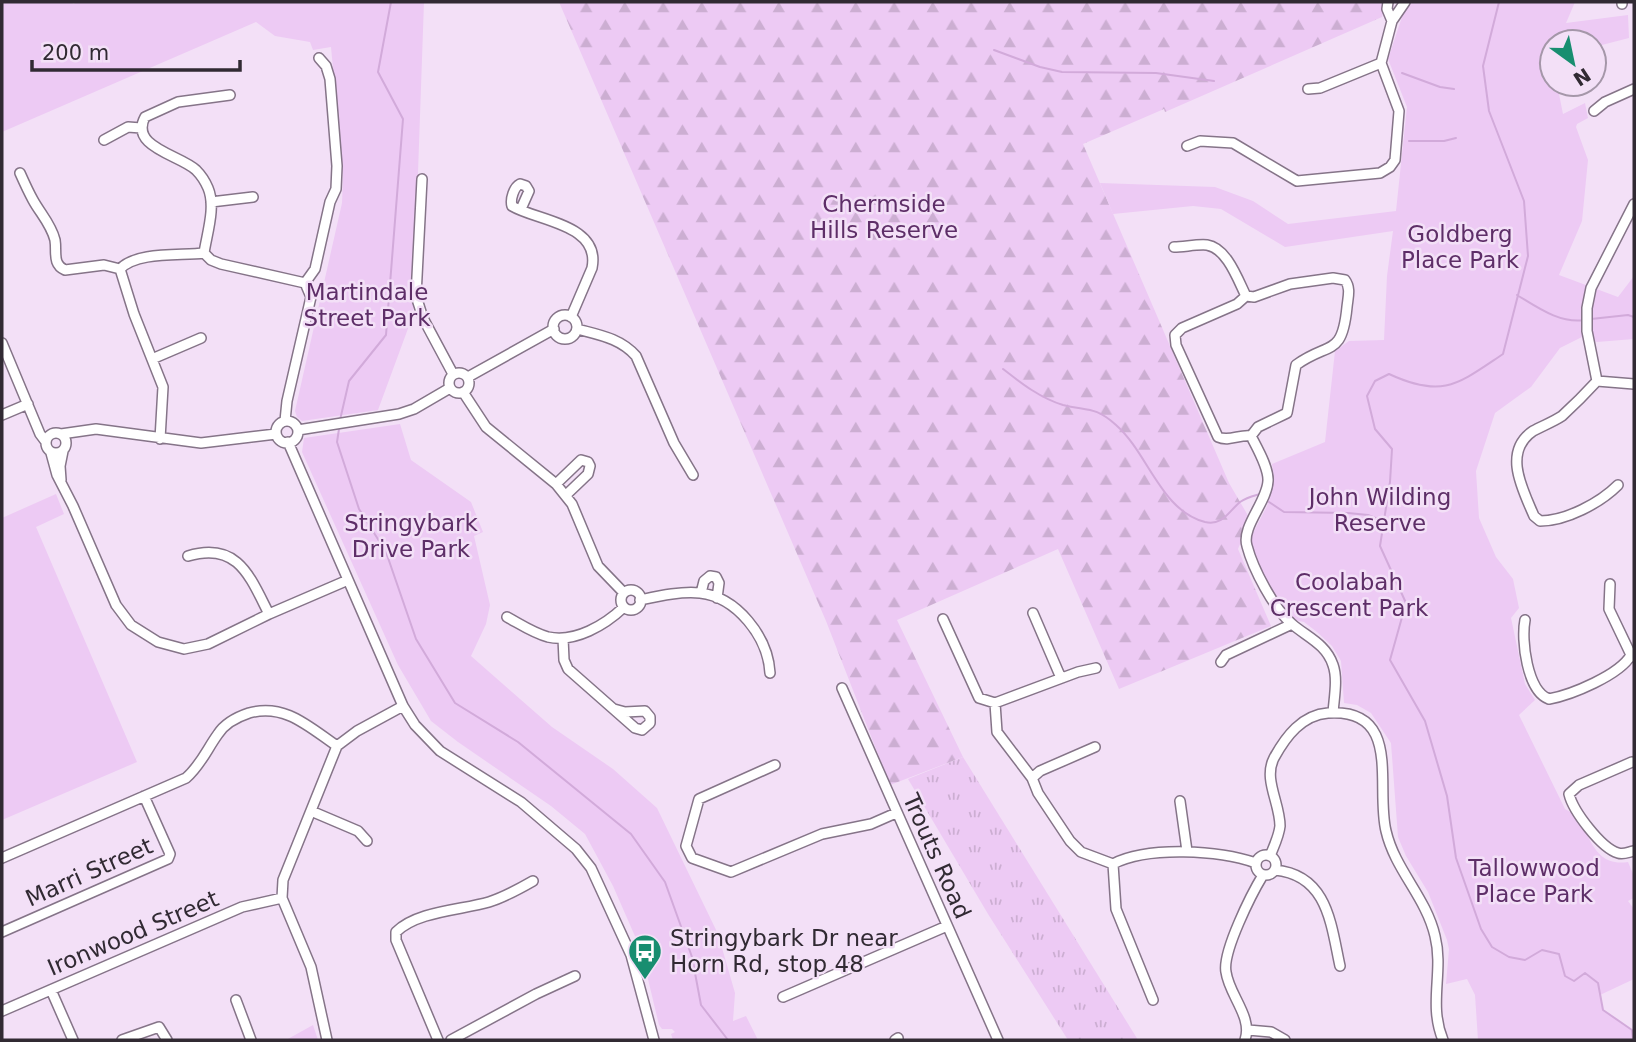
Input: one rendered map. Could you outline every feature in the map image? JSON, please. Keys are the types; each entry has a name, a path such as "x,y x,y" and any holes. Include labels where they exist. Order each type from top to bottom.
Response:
{"street":[{"path":"1388,2 1387,9 1392,21"},
{"path":"1186,146 1200,141 1233,143 1297,181 1380,173 1390,167 1395,160 1399,111 1381,63 1392,21 1405,2"},
{"path":"305,284 315,270 335,189 337,166 330,79 326,66 318,58"},
{"path":"1308,89 1320,88 1381,63"},
{"path":"1594,111 1605,102 1634,89"},
{"path":"204,253 211,202 207,187 195,169 152,146 141,128 145,117 168,105 230,95"},
{"path":"104,140 128,127 141,128"},
{"path":"20,173 51,231 60,268 65,270 104,265 120,269"},
{"path":"422,178 416,296 423,318 453,374"},
{"path":"211,202 253,197"},
{"path":"1597,382 1587,331 1587,308 1591,288 1634,204"},
{"path":"521,209 529,215 575,230 589,248 592,268 571,317"},
{"path":"1174,247 1209,245 1219,251 1246,296"},
{"path":"204,253 221,264 305,284"},
{"path":"120,269 131,261 166,254 194,256 204,253"},
{"path":"120,269 163,387 160,439"},
{"path":"1333,278 1345,280 1349,286 1341,338 1332,347 1296,365 1287,413 1258,427 1251,436 1242,434 1223,440 1218,438 1175,335 1182,328 1237,304 1246,296 1254,297 1290,284 1333,278"},
{"path":"285,421 295,424 298,430 294,440 288,442 279,439 276,434 277,427 285,421 287,401 311,297 305,284"},
{"path":"560,316 571,317 576,322 577,329 567,338 560,337 554,329 555,321 560,316"},
{"path":"468,377 554,329"},
{"path":"577,329 610,338 629,348 636,356 674,443 693,475"},
{"path":"152,359 201,338"},
{"path":"2,343 51,453 53,467 116,605 140,632 158,642 178,648 193,648 216,641 269,614 348,580"},
{"path":"453,374 461,373 468,377"},
{"path":"453,374 449,382 450,388 454,392 463,392"},
{"path":"463,392 469,384 468,377"},
{"path":"1618,485 1607,495 1564,516 1539,521 1534,516 1516,469 1517,454 1531,432 1560,417 1597,382 1634,384"},
{"path":"298,430 399,414 414,409 450,388"},
{"path":"463,392 486,427 566,495 598,566 624,593"},
{"path":"2,415 28,404"},
{"path":"36,423 61,441"},
{"path":"46,442 61,441 96,429 160,439 216,443 276,434"},
{"path":"1251,436 1269,477 1263,501 1248,530 1246,542 1272,601 1292,624 1318,643 1329,656 1335,674 1333,713"},
{"path":"51,453 57,454 61,441"},
{"path":"61,441 61,482"},
{"path":"288,442 403,706 415,725 440,751 521,802 576,849 592,868 631,955 654,1040"},
{"path":"556,484 580,460 588,462 588,474 566,495"},
{"path":"188,556 212,552 237,561 248,574 269,614"},
{"path":"701,593 704,581 714,576 719,583 717,598"},
{"path":"1525,620 1522,632 1530,674 1538,692 1549,699 1566,695 1618,671 1632,656 1609,609 1610,584"},
{"path":"624,593 635,592 640,600"},
{"path":"624,593 621,598 624,607"},
{"path":"640,600 701,593 735,608 756,632 767,652 770,673"},
{"path":"624,607 633,610 640,600"},
{"path":"507,617 541,634 564,638 600,625 624,607"},
{"path":"1033,613 1061,678"},
{"path":"943,619 979,698 995,703 1096,668"},
{"path":"1221,662 1226,654 1292,624"},
{"path":"564,638 564,660 568,669 614,709"},
{"name":"Trouts Road","path":"842,688 998,1040"},
{"path":"995,703 997,732 1032,778 1038,793 1070,841 1081,852 1113,864 1124,858 1203,851 1256,863"},
{"path":"327,1040 312,967 282,898 283,880 337,746 357,731 403,706"},
{"path":"2,858 186,778 199,765 218,733 226,725 253,712 264,709 283,712 337,746"},
{"path":"1270,856 1280,826 1271,779 1273,760 1301,722 1333,713 1361,720 1373,728 1379,738 1382,753 1383,815 1390,845 1396,860 1422,901 1438,947 1435,1008 1443,1040"},
{"path":"1032,778 1040,771 1095,747"},
{"path":"1632,762 1579,785 1569,794 1587,825 1606,846 1623,854 1634,851"},
{"path":"775,765 699,799 686,846 692,858 731,872 822,834 871,824 896,813"},
{"name":"Marri Street","path":"2,932 168,859 170,854 144,796"},
{"path":"1180,801 1187,852"},
{"path":"311,811 358,831 368,841"},
{"path":"1275,870 1275,860 1270,856 1261,856 1256,863 1258,872 1263,875 1275,870 1308,881 1323,900 1340,966"},
{"path":"1113,864 1116,909 1153,1000"},
{"path":"1263,875 1227,953 1226,972 1246,1035 1270,1032 1284,1040"},
{"path":"438,1040 396,940 396,932 407,923 432,915 490,902 533,881"},
{"name":"Ironwood Street","path":"3,1009 242,907 282,898"},
{"path":"783,997 947,926"},
{"path":"451,1040 575,976"},
{"path":"51,990 73,1040"},
{"path":"236,1000 251,1040"},
{"path":"122,1040 159,1027 167,1040"}],"green space":[{"name":"Martindale Street Park","path":"2,2 424,2 413,315 378,410 302,421 295,411 342,203 343,177 331,47 313,50 310,42 275,36 256,22 2,132"},
{"name":"Chermside Hills Reserve","path":"559,2 1386,2 1382,17 1165,112 1164,109 1083,144 1229,483 1250,519 1238,549 1271,626 1119,689 1058,549 897,620 963,757 890,785 826,621"},
{"path":"1407,2 1575,2 1566,23 1628,15 1629,38 1608,43 1608,28 1538,28 1538,98 1560,98 1563,114 1585,103 1588,118 1576,127 1588,160 1582,221 1559,275 1618,297 1634,276 1634,339 1597,342 1582,337 1560,348 1531,387 1495,413 1476,471 1479,518 1496,557 1513,579 1519,608 1511,618 1525,684 1535,700 1519,715 1565,809 1574,815 1597,851 1615,862 1628,862 1634,876 1634,898 1628,901 1634,909 1634,979 1600,995 1603,1010 1632,1030 1633,1040 1478,1040 1475,995 1467,979 1446,984 1449,949 1447,940 1428,892 1398,837 1391,743 1371,713 1357,705 1344,703 1341,661 1332,646 1317,632 1304,622 1294,620 1279,607 1251,547 1252,535 1267,506 1274,478 1272,464 1325,442 1335,351 1349,341 1384,340 1387,276 1393,231 1285,247 1221,209 1193,206 1113,214 1100,183 1215,187 1253,201 1288,224 1396,211 1407,107 1388,59"},
{"name":"Stringybark Drive Park","path":"400,424 411,460 471,502 483,532 474,536 490,605 486,624 471,656 552,727 613,769 657,808 718,934 735,993 733,1021 746,1016 758,1040 673,1040 671,1034 675,1032 672,1029 662,1029 641,950 613,886 585,834 551,806 431,721 398,665 302,452 304,438"},
{"path":"56,494 64,514 36,527 137,762 2,820 2,518"},
{"path":"963,757 1138,1040 1068,1040 988,914 908,779"},
{"path":"313,1025 318,1040 286,1040"}],"waterway":[{"path":"340,420 349,381 386,335 403,119 378,72 391,2"},
{"path":"1499,2 1483,66 1489,111 1524,201 1528,256 1503,354 1449,385 1423,386 1389,374 1375,381 1367,396 1375,429 1392,449 1380,546 1406,603 1390,660 1425,721 1447,796 1456,858 1481,929 1492,947 1509,957 1525,960 1542,950 1559,954 1565,976 1574,981 1585,973 1598,983 1603,1010 1632,1030 1633,1040"},
{"path":"994,50 1062,72 1156,73 1214,81"},
{"path":"1402,73 1440,87 1454,89"},
{"path":"1409,141 1444,141 1456,138"},
{"path":"1517,295 1558,317 1585,320"},
{"path":"1591,319 1628,315 1634,317"},
{"path":"1003,369 1046,398 1063,405 1091,410 1109,419 1137,450 1166,494 1190,516 1205,522 1217,522 1243,500 1260,494"},
{"path":"339,429 337,442 359,509 386,552 416,639 455,703 518,742 631,834 665,882 692,957 701,1005 728,1040"},
{"path":"1269,502 1284,512 1348,513 1368,515 1383,521"}],"place":[{"name":"Stringybark Dr near Horn Rd, stop 48","path":"645,981"}],"park label":[{"name":"Goldberg Place Park","path":"1460,247"},
{"name":"John Wilding Reserve","path":"1380,510"},
{"name":"Coolabah Crescent Park","path":"1349,595"},
{"name":"Tallowwood Place Park","path":"1534,881"}]}
